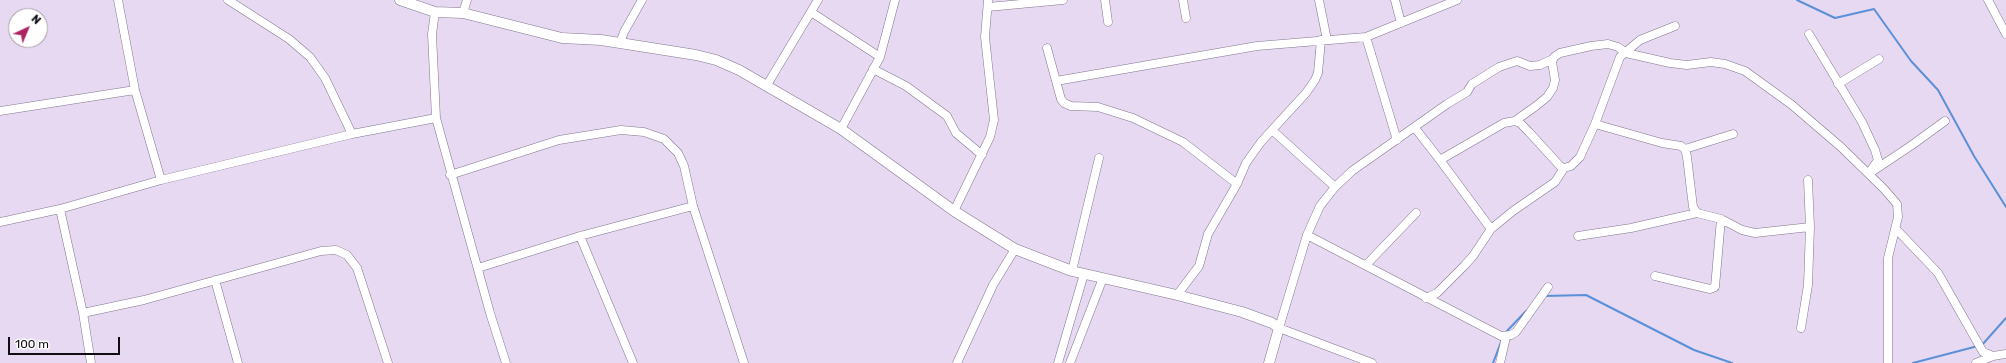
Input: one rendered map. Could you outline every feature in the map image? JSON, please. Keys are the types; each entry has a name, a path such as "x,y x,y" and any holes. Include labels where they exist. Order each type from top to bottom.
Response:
{"street":[{"path":"118,0 135,90 161,180"},
{"path":"228,0 289,39 310,57 325,78 352,134"},
{"path":"400,0 435,12 463,13 562,38 620,43 716,60 767,85 841,129 954,211 1015,249 1084,274 1177,295 1242,312 1279,328 1372,363"},
{"path":"463,13 467,0"},
{"path":"620,43 624,32 642,0"},
{"path":"767,85 818,0"},
{"path":"841,129 880,57 895,0"},
{"path":"954,211 990,137 994,120 985,36 988,3 1063,0"},
{"path":"1104,0 1108,22"},
{"path":"1183,0 1186,18"},
{"path":"1177,295 1199,266 1208,234 1237,184 1246,163 1272,130 1306,93 1318,74 1324,40 1319,0"},
{"path":"1395,0 1400,23"},
{"path":"1056,81 1257,46 1366,36 1457,0"},
{"path":"1988,0 2006,34"},
{"path":"435,12 432,34 436,118 450,175 506,363"},
{"path":"811,12 880,57"},
{"path":"1426,298 1437,293 1464,266 1473,256 1491,229 1513,211 1555,182 1564,168 1570,166 1580,157 1595,124 1620,57 1640,40 1675,26"},
{"path":"1809,34 1862,122 1875,150 1878,160 1869,173"},
{"path":"1366,36 1397,140"},
{"path":"1269,363 1307,234 1320,206 1335,186 1352,171 1447,104 1467,92 1472,84 1499,67 1517,62 1530,66 1540,65 1553,59 1560,53 1608,44 1618,47 1626,53 1676,64 1687,65 1711,62 1724,64 1745,71 1792,105 1869,173 1897,204 1898,217 1896,229 1888,258 1888,363"},
{"path":"1047,48 1064,103 1072,106 1098,107 1133,118 1183,142 1237,184"},
{"path":"1440,160 1504,123 1515,121 1548,97 1555,80 1553,59"},
{"path":"1838,84 1879,59"},
{"path":"873,69 906,86 947,116 956,133 982,155"},
{"path":"0,111 135,90"},
{"path":"0,222 60,209 161,180 352,134 436,118"},
{"path":"1515,121 1520,123 1564,168"},
{"path":"1869,173 1945,121"},
{"path":"1595,124 1662,143 1681,146 1685,149 1733,134"},
{"path":"1415,128 1491,229"},
{"path":"450,175 559,140 621,130 644,132 664,139 678,153 684,166 693,206 744,363"},
{"path":"1272,130 1335,186"},
{"path":"1685,149 1693,207 1697,213"},
{"path":"1072,270 1099,158"},
{"path":"1801,328 1808,285 1810,227 1808,180"},
{"path":"478,268 580,236 693,206"},
{"path":"60,209 83,313 91,363"},
{"path":"1578,236 1631,228 1697,213 1721,219 1742,230 1755,233 1810,227"},
{"path":"1366,264 1416,214"},
{"path":"1655,276 1710,289 1715,287 1721,219"},
{"path":"1896,229 1938,273 1983,352 1993,356"},
{"path":"1307,234 1366,264 1426,298 1494,333 1506,337 1511,335 1522,325 1548,287"},
{"path":"580,236 633,363"},
{"path":"957,363 993,285 1015,249"},
{"path":"83,313 144,300 321,251 336,250 347,255 358,268 388,363"},
{"path":"1058,363 1084,274"},
{"path":"1070,363 1102,278"},
{"path":"215,280 238,363"},
{"path":"1500,363 1506,337"},
{"path":"1976,363 1993,356 2006,354"}],"waterway":[{"path":"1797,0 1835,18 1874,9 1911,61 1938,90 1974,156 2006,207"},
{"path":"1544,296 1586,295 1694,350 1732,363"},
{"path":"1505,333 1526,311"},
{"path":"1982,345 2006,318"},
{"path":"1493,363 1501,342"},
{"path":"1913,363 1978,346"}]}
